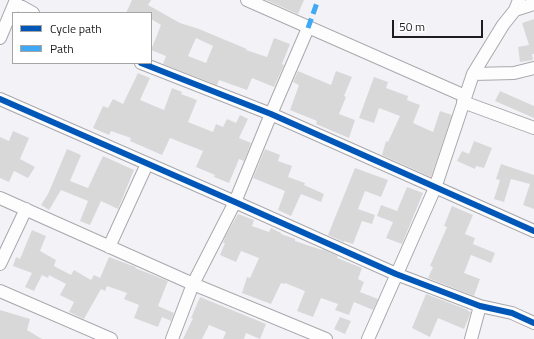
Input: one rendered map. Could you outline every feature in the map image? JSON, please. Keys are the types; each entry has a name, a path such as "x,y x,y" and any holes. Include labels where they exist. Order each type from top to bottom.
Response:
{"street":[{"path":"247,0 464,99 534,128"},
{"path":"0,38 16,2 31,12"},
{"path":"368,339 435,188 473,74 517,5 534,4"},
{"path":"172,339 194,284 235,202 270,114 308,28"},
{"path":"144,64 327,138 435,188 534,231"},
{"path":"473,74 514,72 534,68"},
{"path":"0,99 396,274 480,306 512,313 534,323"},
{"path":"109,246 147,164"},
{"path":"0,198 194,284 326,339"},
{"path":"0,264 26,210"},
{"path":"0,291 111,339"},
{"path":"471,339 480,306"}],"building":[{"path":"132,0 151,0 148,5 180,23 199,29 247,49 246,50 267,57 274,38 290,44 282,64 284,65 274,87 252,78 247,90 219,80 217,85 163,64 166,56 152,50 161,25 152,20 152,12 126,12","holes":["196,38 213,46 206,63 188,56"]},
{"path":"266,0 304,0 298,14"},
{"path":"534,19 533,60 520,62 518,47 529,45 522,23"},
{"path":"298,71 331,85 336,71 352,77 344,96 346,97 339,114 355,120 349,138 316,124 317,121 290,110 299,85 293,82"},
{"path":"138,73 150,78 140,100 164,110 172,88 182,92 181,94 197,100 188,122 213,132 216,124 223,127 227,119 236,123 240,115 248,119 239,138 251,143 244,161 239,159 229,183 196,167 203,151 170,138 162,155 130,141 131,138 111,131 109,135 93,128 103,106 108,108 113,99 123,104"},
{"path":"374,77 388,82 386,88 408,96 407,100 420,105 413,123 433,132 440,111 452,115 431,177 382,155 386,141 388,142 400,116 379,108 374,123 359,118"},
{"path":"500,91 534,106 534,118 495,101"},
{"path":"13,131 29,138 20,159 35,167 28,178 14,171 9,182 0,178 0,137 9,141"},
{"path":"474,141 492,148 484,168 476,166 475,169 457,161 462,151 469,154"},
{"path":"67,149 81,155 70,181 88,188 103,156 134,170 118,209 101,201 90,225 80,221 88,201 61,190 49,210 41,205 48,194"},
{"path":"265,149 280,155 278,161 292,166 288,177 305,183 304,185 324,194 321,202 301,194 291,216 278,210 285,191 253,178"},
{"path":"501,164 534,175 534,209 523,205 530,184 511,179 504,202 494,199 500,180 496,179"},
{"path":"355,168 388,180 381,197 365,191 358,209 375,215 372,224 362,221 353,244 328,235"},
{"path":"407,187 423,193 402,244 386,238 393,222 377,216 381,205 397,211"},
{"path":"452,206 473,215 465,234 475,238 473,244 495,253 491,263 471,255 464,273 480,279 474,296 428,278 433,267 430,266 447,227 444,226"},
{"path":"238,214 254,220 252,226 269,232 271,228 281,234 295,239 295,241 322,249 338,256 337,258 362,268 358,279 364,282 360,292 378,299 373,310 354,302 349,315 335,310 338,304 321,298 313,317 297,311 305,291 285,283 281,283 271,304 242,293 247,277 250,278 259,258 241,251 236,262 220,255 225,243 223,243 225,237"},
{"path":"32,230 46,236 40,251 56,260 54,266 71,275 74,270 91,280 94,275 100,278 109,257 168,281 158,306 174,313 171,321 162,317 158,327 134,318 139,305 124,299 127,293 107,286 105,291 101,289 84,319 69,312 74,302 60,295 66,284 49,275 48,278 42,275 34,291 25,287 32,273 13,266 16,257 20,259"},
{"path":"426,294 471,312 464,329 438,318 430,337 412,328"},
{"path":"200,297 266,324 260,339 246,333 244,339 223,339 226,332 209,325 202,339 183,339 193,318 191,318"},
{"path":"0,310 30,319 27,330 42,339 0,339"},
{"path":"340,317 351,321 345,334 334,329"}],"marked path":[{"path":"308,28 318,0"}],"cycle path":[{"path":"144,64 271,114 534,231"},
{"path":"0,99 396,274 480,306 512,313 534,323"}]}
